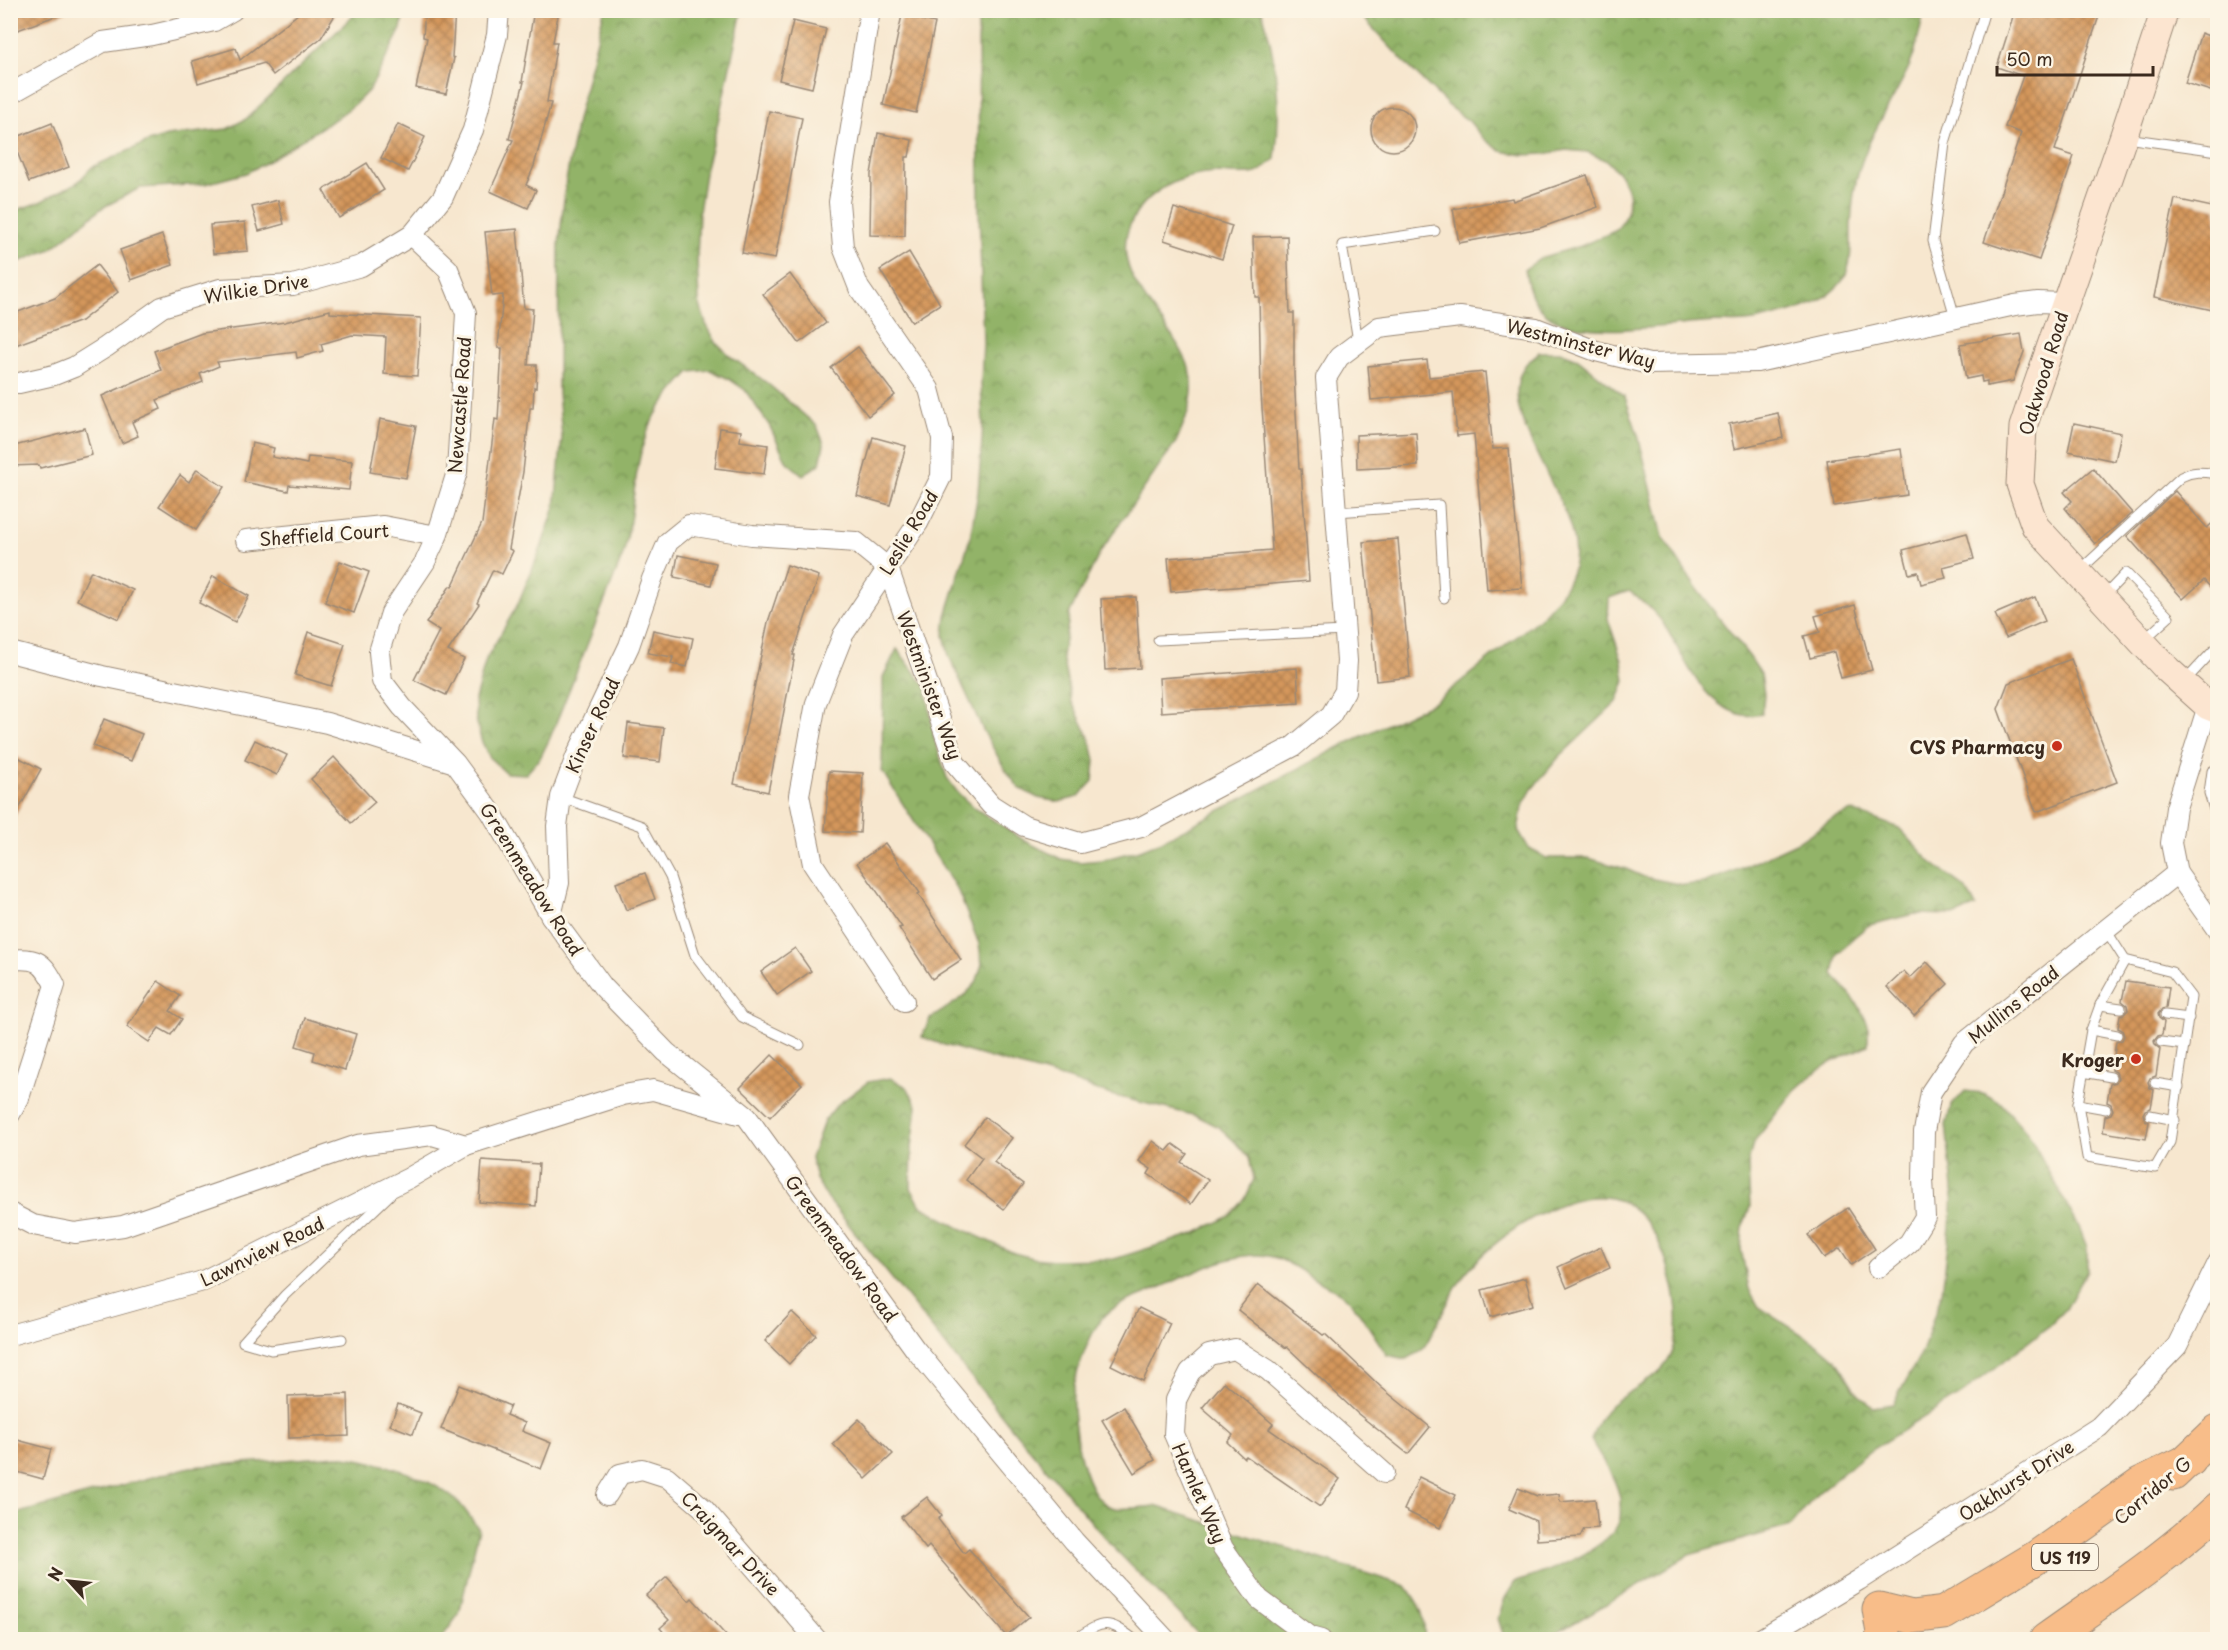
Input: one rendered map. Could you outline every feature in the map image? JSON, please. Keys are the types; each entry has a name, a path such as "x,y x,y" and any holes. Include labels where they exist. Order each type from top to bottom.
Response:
{"highway":[{"name":"Corridor G","path":"1929,1640 2078,1548 2125,1514 2190,1460 2217,1431"},
{"path":"1880,1624 1944,1613 2037,1557 2140,1484 2190,1460"},
{"path":"2046,1640 2174,1549 2217,1509"}],"street":[{"path":"10,94 103,42 152,35 214,21 233,10"},
{"name":"Wilkie Drive","path":"10,383 45,377 74,368 162,307 220,290 293,285 361,266 412,236 443,197 472,130 497,35 499,10"},
{"name":"Leslie Road","path":"870,10 839,202 843,248 859,288 929,389 942,438 941,477 918,523 843,635 816,703 799,795 813,864 904,1001"},
{"name":"Oakwood Road","path":"2165,10 2124,138 2064,303 2023,427 2020,484 2035,526 2182,683 2213,708"},
{"name":"Newcastle Road","path":"412,236 448,269 465,313 457,471 437,536 425,562 391,613 379,652 382,681 402,707 455,763"},
{"name":"Westminster Way","path":"1347,661 1326,378 1339,357 1379,327 1460,317 1536,328 1596,351 1649,364 1757,362 2015,305 2064,303"},
{"name":"Kinser Road","path":"551,916 559,883 556,826 561,797 576,757 629,646 652,579 668,542 689,525 752,535 856,542 888,568"},
{"name":"Sheffield Court","path":"246,540 383,526 437,536"},
{"name":"Westminister Way","path":"888,568 955,763 991,805 1024,826 1080,843 1141,827 1294,746 1331,715 1345,691 1347,661"},
{"path":"10,652 102,676 327,723 455,763"},
{"path":"2213,708 2176,808 2171,843 2177,873 2217,932"},
{"name":"Greenmeadow Road","path":"455,763 491,812 551,916 603,987 666,1052 747,1117 915,1349 1074,1541 1166,1640"},
{"name":"Mullins Road","path":"1878,1268 1909,1243 1924,1217 1924,1132 1931,1092 1964,1043 2177,873"},
{"path":"10,960 29,958 46,968 55,985 19,1098 10,1114"},
{"name":"Lawnview Road","path":"10,1335 203,1281 409,1178 466,1145 623,1095 653,1089 747,1117"},
{"path":"10,1213 33,1225 75,1233 123,1226 358,1145 432,1136 466,1145"},
{"name":"Oakhurst Drive","path":"1759,1640 1859,1580 2099,1427 2177,1346 2217,1263"},
{"name":"Hamlet Way","path":"1321,1640 1310,1636 1259,1599 1223,1548 1174,1434 1176,1400 1191,1372 1209,1355 1235,1349 1268,1370 1384,1473"},
{"name":"Craigmar Drive","path":"607,1495 620,1474 642,1469 667,1477 703,1508 818,1640"},
{"path":"1859,1580 1880,1624"}],"lane":[{"path":"1955,317 1933,242 1945,143 1985,10"},
{"path":"2124,138 2217,152"},
{"path":"1358,341 1342,245 1435,231"},
{"path":"2077,572 2181,477 2190,472 2201,471 2217,474"},
{"path":"1336,512 1439,505 1444,598"},
{"path":"2102,599 2126,573 2169,617 2142,642"},
{"path":"1158,640 1345,631"},
{"path":"2182,683 2213,651 2217,650"},
{"path":"2217,769 2212,771 2209,793 2217,822"},
{"path":"561,797 642,826 670,877 694,955 742,1017 800,1045"},
{"path":"2106,930 2125,960 2172,972 2191,997 2175,1120 2170,1142 2155,1168 2087,1157 2078,1104 2091,1030 2100,1005 2125,960"},
{"path":"2100,1005 2121,1008"},
{"path":"2165,1015 2188,1018"},
{"path":"2091,1030 2117,1035"},
{"path":"2161,1042 2184,1045"},
{"path":"2083,1072 2111,1077"},
{"path":"2155,1083 2179,1087"},
{"path":"2078,1104 2106,1108"},
{"path":"2150,1115 2175,1120"},
{"path":"342,1339 271,1350 243,1342 285,1295 409,1178"},
{"path":"1073,1640 1100,1624 1116,1626 1135,1640"}],"green space":[{"path":"358,11 404,11 401,29 370,89 335,119 246,173 205,184 140,188 102,208 51,249 11,265 11,212 40,202 78,182 92,167 148,142 167,136 227,129 246,119"},
{"path":"604,11 742,11 706,167 699,212 697,258 699,302 706,324 716,342 730,356 767,383 817,426 824,444 820,464 803,475 787,462 769,425 745,390 710,370 690,372 652,421 643,443 623,555 550,738 540,758 526,774 506,773 490,758 481,740 476,719 475,699 486,659 517,606 555,507 562,437 558,393 559,244 566,181 577,120"},
{"path":"978,11 1262,11 1277,84 1278,121 1275,159 1256,173 1202,174 1176,181 1154,194 1136,213 1130,225 1125,246 1129,267 1138,287 1187,362 1192,389 1188,412 1176,442 1101,551 1070,612 1062,656 1071,700 1090,739 1095,760 1093,781 1078,797 1059,802 1038,798 1019,788 1005,769 984,732 949,656 944,635 946,616 970,538 978,493 983,425"},
{"path":"1357,11 1924,11 1909,67 1872,137 1860,166 1853,202 1849,265 1847,273 1837,287 1811,305 1753,321 1609,329 1568,325 1552,318 1532,297 1525,269 1543,257 1581,246 1617,230 1627,213 1629,193 1621,175 1607,161 1587,152 1566,150 1523,155 1501,151 1483,138 1469,121 1452,109"},
{"path":"1539,352 1560,352 1578,359 1625,397 1638,435 1663,537 1698,591 1761,674 1764,694 1762,714 1750,716 1725,708 1702,688 1663,623 1643,602 1629,591 1609,598 1608,619 1622,661 1625,681 1617,702 1559,757 1532,789 1522,807 1518,830 1528,847 1546,858 1588,858 1644,877 1684,885 1703,883 1798,842 1834,818 1852,811 1899,828 1931,862 1965,888 1976,906 1956,915 1914,914 1869,925 1837,955 1833,974 1859,1006 1868,1025 1868,1045 1828,1064 1812,1075 1795,1090 1753,1143 1748,1164 1750,1207 1743,1226 1741,1249 1749,1289 1759,1307 1820,1346 1835,1359 1858,1394 1873,1407 1893,1404 1923,1350 1942,1292 1953,1188 1946,1125 1951,1106 1965,1091 1983,1093 2001,1103 2029,1135 2080,1229 2087,1248 2087,1270 2066,1309 2050,1325 1963,1393 1871,1450 1818,1493 1790,1526 1689,1555 1545,1640 1510,1640 1504,1638 1498,1618 1505,1598 1515,1582 1558,1567 1591,1550 1615,1529 1620,1518 1620,1499 1616,1484 1591,1440 1594,1430 1611,1405 1661,1370 1672,1353 1677,1331 1675,1296 1667,1263 1656,1237 1645,1220 1623,1202 1604,1197 1582,1198 1539,1214 1498,1241 1468,1270 1454,1291 1426,1345 1407,1359 1387,1355 1348,1299 1281,1260 1268,1256 1244,1256 1203,1268 1112,1309 1100,1321 1089,1340 1077,1374 1073,1405 1081,1458 1086,1476 1094,1491 1103,1502 1114,1508 1155,1506 1406,1586 1421,1611 1424,1639 1203,1639 1110,1544 1016,1433 828,1199 816,1179 811,1158 824,1121 837,1105 868,1082 890,1078 907,1087 917,1106 912,1147 911,1188 921,1206 958,1227 1014,1253 1054,1260 1114,1259 1194,1234 1230,1216 1245,1199 1254,1179 1249,1158 1235,1142 1219,1127 1197,1116 1111,1095 1069,1080 922,1037 930,1019 963,997 976,983 982,964 979,944 958,891 882,771 883,677 897,649 926,687 935,741 947,778 958,793 973,807 1025,841 1061,859 1080,862 1102,860 1160,842 1345,744 1435,702 1540,618 1555,601 1571,575 1574,544 1567,517 1528,435 1519,409 1517,385 1526,364"},
{"path":"338,1456 386,1466 418,1477 447,1493 459,1503 479,1529 459,1614 441,1639 11,1639 11,1515 190,1467"}],"building":[{"path":"10,10 66,10 66,12 10,33"},
{"path":"303,10 338,10 321,38 273,75 264,63 198,83 192,61 236,48 240,60"},
{"path":"425,10 455,10 452,57 454,58 446,94 416,88 427,38 423,37"},
{"path":"534,10 559,10 553,42 557,42 547,102 551,103 534,166 526,185 536,190 528,208 490,191 513,140 509,139 524,82 522,82"},
{"path":"2015,10 2101,10 2055,150 2074,156 2039,260 1984,242 2021,133 2005,127 2023,76 1997,67"},
{"path":"902,15 935,23 916,113 883,105"},
{"path":"793,21 826,29 812,88 779,80"},
{"path":"2201,33 2217,39 2217,93 2185,83"},
{"path":"1393,107 1408,114 1415,129 1408,144 1393,151 1378,144 1371,129 1378,114"},
{"path":"769,111 802,118 775,259 742,253"},
{"path":"52,123 69,167 29,182 12,139"},
{"path":"398,124 425,137 408,171 381,158"},
{"path":"878,133 912,140 909,157 906,157 905,236 870,235 871,174"},
{"path":"367,163 384,190 339,218 323,190"},
{"path":"1587,175 1598,207 1540,228 1459,243 1453,209 1512,198 1513,201"},
{"path":"2175,199 2217,208 2217,311 2154,297"},
{"path":"278,200 284,224 259,231 252,207"},
{"path":"1174,208 1232,226 1222,259 1164,240"},
{"path":"245,222 248,251 213,254 210,225"},
{"path":"517,229 524,308 533,309 528,365 537,365 533,408 530,408 523,472 509,549 513,551 502,574 493,570 477,603 479,604 448,651 464,659 446,695 414,680 439,631 426,623 450,586 452,587 482,523 495,419 498,420 502,348 498,348 503,295 492,296 485,232"},
{"path":"162,235 173,265 131,280 120,250"},
{"path":"1287,236 1290,313 1294,313 1294,374 1299,469 1301,469 1309,581 1171,592 1168,558 1272,550 1261,393 1259,297 1255,297 1253,237"},
{"path":"909,252 940,304 912,322 880,270"},
{"path":"97,265 118,292 81,321 10,347 10,315 55,298"},
{"path":"790,274 826,323 799,343 763,294"},
{"path":"330,310 330,313 421,318 417,376 384,374 386,337 352,335 321,344 323,351 297,358 296,352 217,362 219,366 200,374 203,382 157,400 161,409 132,422 138,436 122,443 102,396 161,370 154,351 202,333 285,322"},
{"path":"2021,334 2024,352 2013,381 1987,386 1987,381 1982,382 1981,376 1966,379 1960,344"},
{"path":"858,347 895,395 868,416 831,368"},
{"path":"1427,360 1429,377 1485,372 1493,449 1509,448 1522,588 1487,590 1474,434 1457,436 1453,392 1371,400 1368,366"},
{"path":"1778,413 1783,438 1734,449 1729,424"},
{"path":"380,419 416,426 406,478 370,472"},
{"path":"2074,423 2121,433 2115,461 2068,451"},
{"path":"85,428 92,455 40,468 39,465 10,466 10,447"},
{"path":"720,428 741,431 740,441 768,445 764,474 715,468"},
{"path":"1416,432 1418,466 1357,469 1356,435"},
{"path":"873,437 906,446 890,505 857,496"},
{"path":"252,443 274,448 272,457 307,464 308,457 352,461 349,490 289,485 288,491 244,482"},
{"path":"1901,449 1907,495 1834,506 1827,460"},
{"path":"2093,468 2132,513 2095,544 2065,508 2072,501 2064,492"},
{"path":"197,469 224,487 196,530 159,506 180,475 189,482"},
{"path":"2175,491 2207,528 2217,519 2217,595 2204,580 2183,599 2127,536"},
{"path":"1967,533 1974,559 1943,567 1946,578 1921,584 1918,572 1909,574 1903,550"},
{"path":"1398,539 1410,677 1376,681 1363,542"},
{"path":"678,555 716,563 711,585 674,577"},
{"path":"340,561 369,572 354,613 325,602"},
{"path":"787,565 819,576 793,655 795,655 768,792 734,784 768,622"},
{"path":"91,571 133,590 119,619 77,600"},
{"path":"213,576 249,596 235,622 199,603"},
{"path":"1136,597 1140,668 1105,670 1101,599"},
{"path":"2035,597 2045,621 2006,638 1995,614"},
{"path":"1855,605 1872,670 1841,678 1834,652 1810,658 1804,636 1820,632 1815,616"},
{"path":"653,630 693,638 687,667 671,664 673,657 648,653"},
{"path":"308,632 345,644 331,686 295,675"},
{"name":"CVS Pharmacy","path":"2071,659 2117,782 2036,812 1998,709 2008,683"},
{"path":"1297,668 1299,703 1161,712 1159,678"},
{"path":"104,719 142,734 131,761 93,746"},
{"path":"628,723 664,728 660,762 624,758"},
{"path":"255,740 287,755 277,775 245,760"},
{"path":"10,753 41,769 10,825"},
{"path":"334,757 375,802 351,823 311,779"},
{"path":"829,771 863,773 860,833 825,831"},
{"path":"885,843 920,893 918,894 961,960 932,979 899,928 902,927 857,863"},
{"path":"645,873 655,899 626,910 616,883"},
{"path":"795,948 811,971 777,995 761,972"},
{"path":"1927,962 1948,984 1914,1016 1887,987 1904,971 1910,978"},
{"path":"158,981 180,996 170,1011 182,1019 171,1035 159,1028 149,1042 127,1027"},
{"name":"Kroger","path":"2126,981 2169,987 2166,1008 2158,1014 2164,1022 2162,1035 2154,1041 2160,1049 2156,1076 2150,1078 2148,1082 2150,1088 2154,1090 2151,1108 2145,1110 2143,1114 2145,1120 2149,1122 2146,1139 2103,1132 2105,1116 2111,1114 2113,1110 2111,1104 2107,1102 2110,1084 2116,1082 2118,1078 2116,1072 2112,1070 2116,1042 2122,1040 2124,1036 2122,1030 2118,1028 2120,1015 2128,1010 2127,1005 2122,1001"},
{"path":"305,1018 356,1034 345,1070 313,1060 315,1052 296,1046"},
{"path":"772,1055 802,1084 770,1117 740,1088"},
{"path":"985,1117 1012,1138 994,1162 1023,1184 1004,1209 966,1180 982,1158 964,1144"},
{"path":"1153,1141 1167,1151 1173,1144 1187,1154 1181,1162 1208,1180 1191,1204 1148,1174 1151,1169 1139,1161"},
{"path":"482,1160 539,1164 536,1206 479,1202"},
{"path":"1848,1208 1875,1249 1851,1265 1840,1248 1824,1258 1808,1235"},
{"path":"1601,1247 1610,1268 1567,1288 1558,1267"},
{"path":"1525,1278 1533,1305 1490,1317 1482,1290"},
{"path":"1258,1284 1323,1335 1325,1334 1382,1388 1430,1427 1408,1454 1357,1413 1287,1347 1238,1310"},
{"path":"1139,1308 1170,1323 1143,1381 1111,1365"},
{"path":"792,1312 816,1335 789,1364 765,1341"},
{"path":"1224,1382 1273,1424 1269,1429 1340,1479 1320,1507 1246,1456 1244,1458 1227,1442 1233,1435 1202,1408"},
{"path":"459,1385 510,1406 506,1415 525,1423 522,1431 551,1443 541,1469 441,1429"},
{"path":"348,1394 349,1436 289,1438 288,1396"},
{"path":"398,1404 421,1413 413,1434 390,1425"},
{"path":"1124,1407 1155,1460 1134,1473 1102,1420"},
{"path":"859,1419 893,1454 866,1479 833,1444"},
{"path":"10,1438 51,1449 43,1479 10,1470"},
{"path":"1419,1477 1456,1495 1440,1528 1404,1510"},
{"path":"1518,1488 1537,1496 1559,1494 1560,1502 1595,1499 1598,1528 1584,1529 1580,1537 1537,1540 1536,1521 1509,1509"},
{"path":"927,1497 942,1516 938,1519 964,1553 969,1549 1029,1617 1006,1636 929,1546 926,1549 901,1517"},
{"path":"667,1577 689,1601 692,1598 730,1640 670,1640 660,1628 669,1620 646,1595"}],"place":[{"name":"CVS Pharmacy","path":"2057,746"},
{"name":"Kroger","path":"2136,1059"}]}
